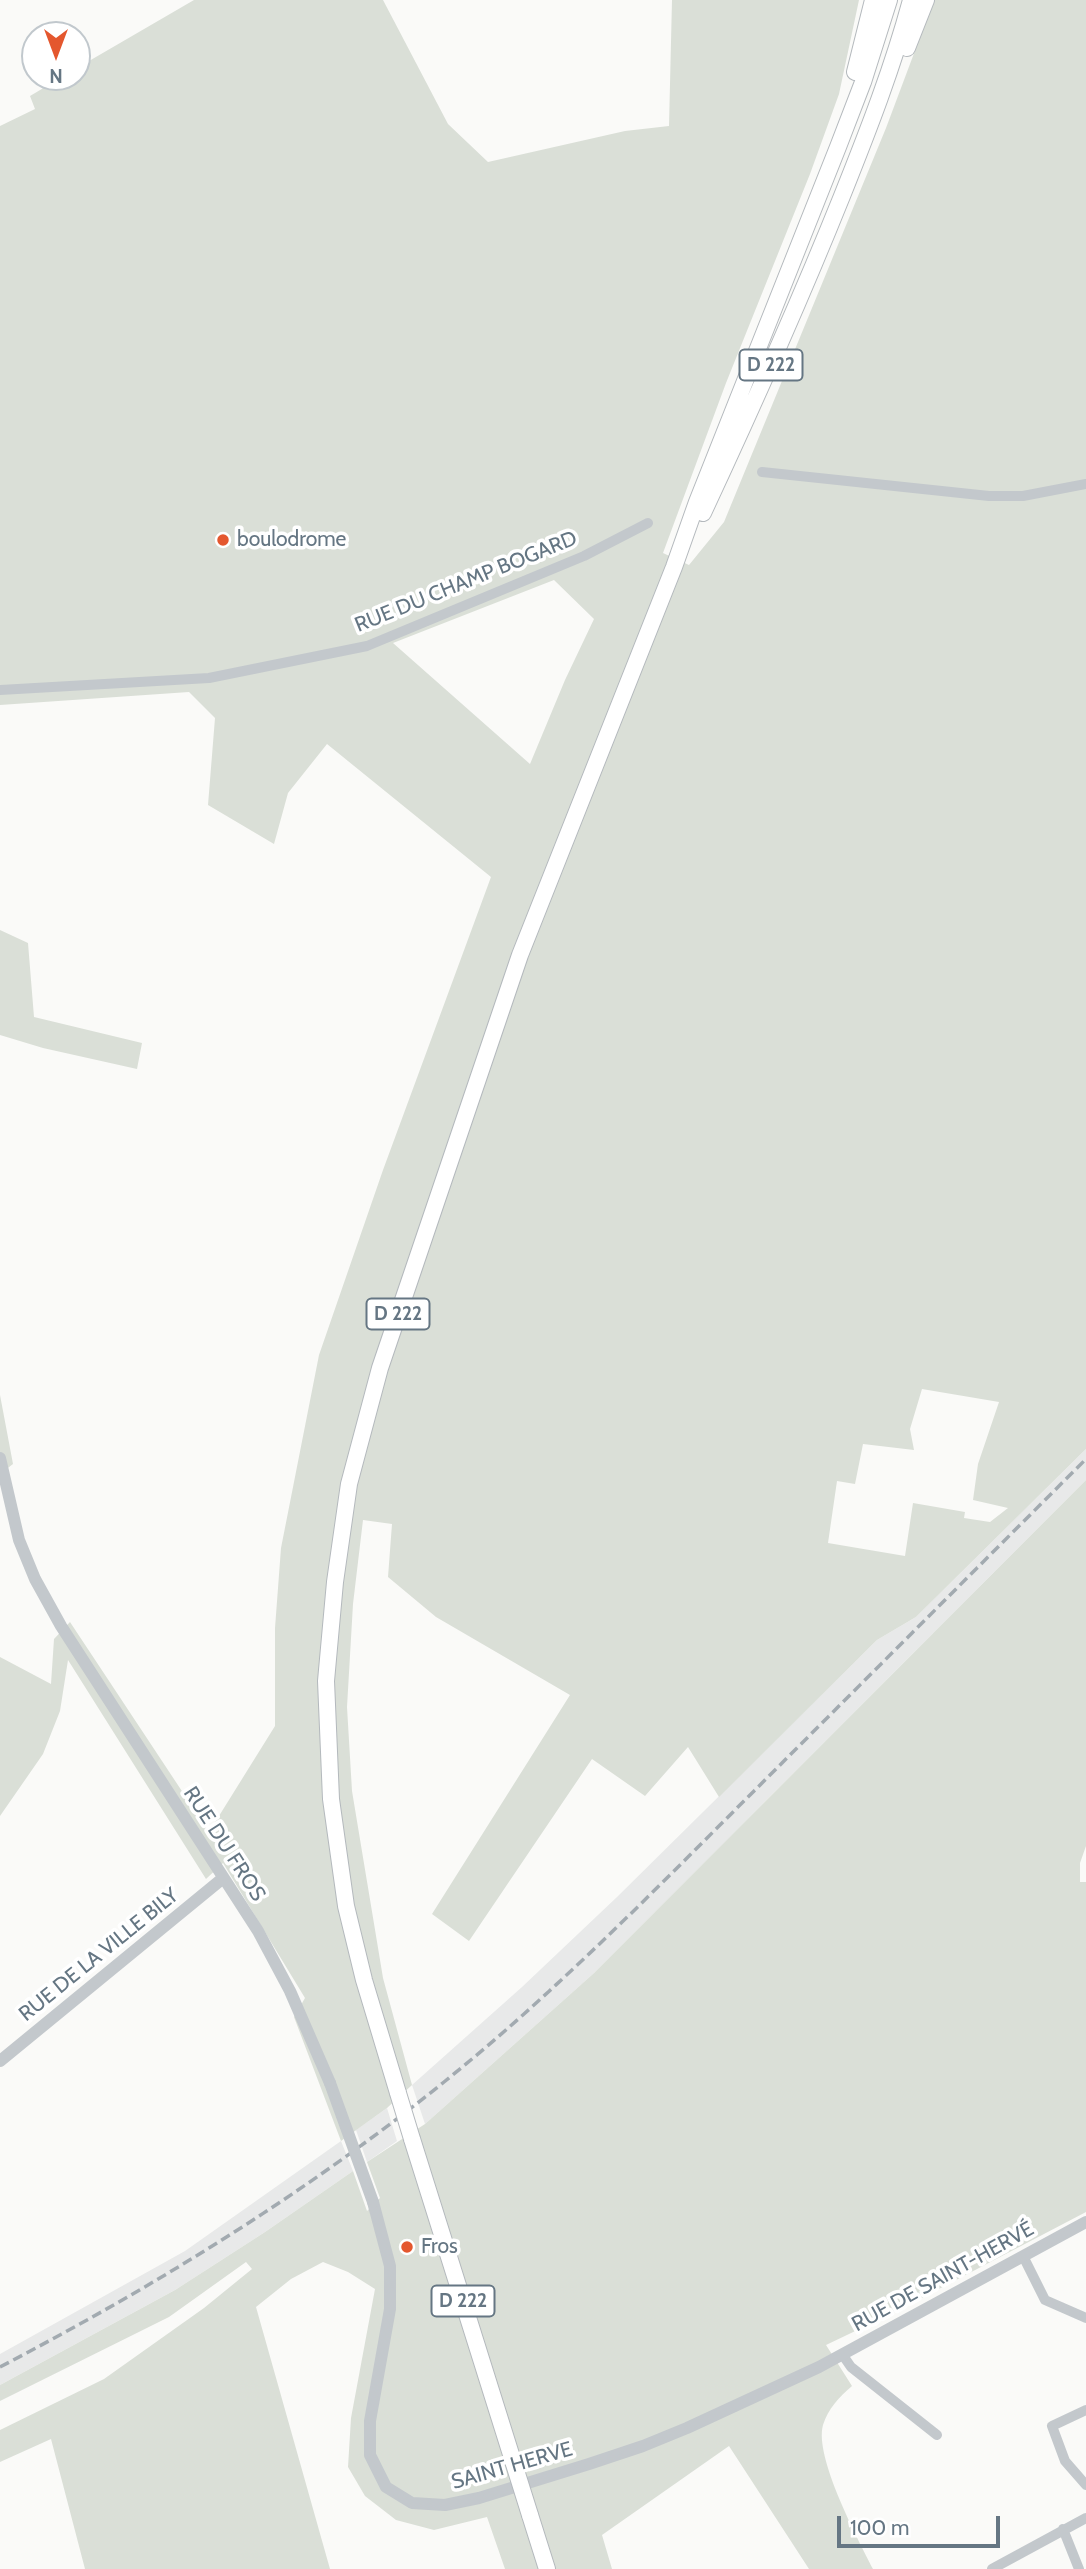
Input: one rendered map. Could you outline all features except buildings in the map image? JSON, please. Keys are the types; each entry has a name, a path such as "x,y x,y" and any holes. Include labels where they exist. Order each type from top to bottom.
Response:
{"highway":[{"path":"808,221 861,54 873,0"},
{"name":"D 222","path":"547,2569 398,2093 364,1980 346,1906 331,1799 327,1681 335,1582 349,1485 380,1368 520,955 863,82 889,0"},
{"name":"D 222","path":"674,567 692,536 799,305 857,158 899,43 911,0"},
{"path":"857,158 871,140 926,0"}],"street":[{"path":"762,472 989,496 1023,496 1086,484"},
{"name":"RUE DU CHAMP BOGARD","path":"0,690 209,678 367,646 584,556 648,523"},
{"name":"RUE DU FROS","path":"0,1458 19,1540 35,1579 61,1626 258,1931 290,1991 330,2083 373,2202 390,2266"},
{"name":"RUE DE LA VILLE BILY","path":"0,2061 222,1879"},
{"name":"RUE DE SAINT-HERVÉ","path":"819,2367 1086,2222"},
{"path":"1023,2256 1045,2300 1086,2318"},
{"name":"SAINT HERVE","path":"390,2266 390,2309 370,2421 370,2455 386,2487 412,2503 444,2505 479,2498 632,2450 687,2428 819,2367"},
{"path":"842,2354 851,2367 937,2435"},
{"path":"1086,2410 1052,2426 1065,2461 1086,2485"},
{"path":"992,2569 1086,2518"},
{"path":"1063,2529 1079,2569"}],"shaded area":[{"path":"194,0 383,0 448,124 488,162 625,131 669,126 672,0 859,0 839,94 663,553 689,565 724,522 886,128 934,0 1086,0 1086,1449 916,1617 877,1640 719,1797 688,1747 645,1796 592,1759 469,1941 432,1914 570,1695 436,1617 388,1577 392,1524 363,1520 353,1604 347,1707 352,1791 383,1978 412,2085 387,2108 341,2141 294,2017 305,1998 223,1863 206,1879 68,1660 60,1711 43,1754 0,1816 0,1657 51,1684 54,1639 70,1622 209,1832 275,1726 275,1628 281,1548 319,1355 383,1170 491,877 327,744 288,793 274,844 208,805 215,718 189,692 0,705 0,126 35,109 30,96 38,91 91,91 91,60","holes":["554,580 594,619 530,764 393,643","922,1389 999,1402 978,1464 973,1500 1008,1508 990,1522 964,1518 965,1512 913,1503 905,1556 828,1543 837,1481 855,1484 863,1444 914,1450 910,1429"]},
{"path":"0,930 28,943 34,1017 142,1043 137,1069 43,1048 0,1035"},
{"path":"0,1395 13,1464 0,1474"},
{"path":"1086,1449 1086,1480 594,1973 425,2124 412,2085 522,1987 617,1897 877,1640 916,1617"},
{"path":"1086,1480 1086,1846 1080,1863 1080,1882 1086,1882 1086,2212 826,2345 852,2386 834,2404 825,2419 822,2439 825,2457 848,2519 873,2569 809,2569 729,2446 602,2535 612,2569 505,2569 487,2517 434,2530 396,2520 365,2496 348,2467 351,2418 375,2289 348,2272 323,2262 291,2279 256,2307 330,2569 85,2569 51,2439 0,2462 0,2430 104,2379 204,2308 252,2269 246,2262 169,2317 0,2401 0,2385 175,2290 353,2171 367,2211 380,2198 367,2162 425,2124 594,1973"},
{"path":"387,2108 397,2141 367,2162 356,2130"},
{"path":"341,2141 353,2171 175,2290 0,2385 0,2354 185,2251"}],"railway":[{"path":"0,2367 173,2270 284,2199 392,2123 484,2049 637,1908 1086,1459"}],"place":[{"name":"boulodrome","path":"223,540"},
{"name":"Fros","path":"407,2247"}]}
